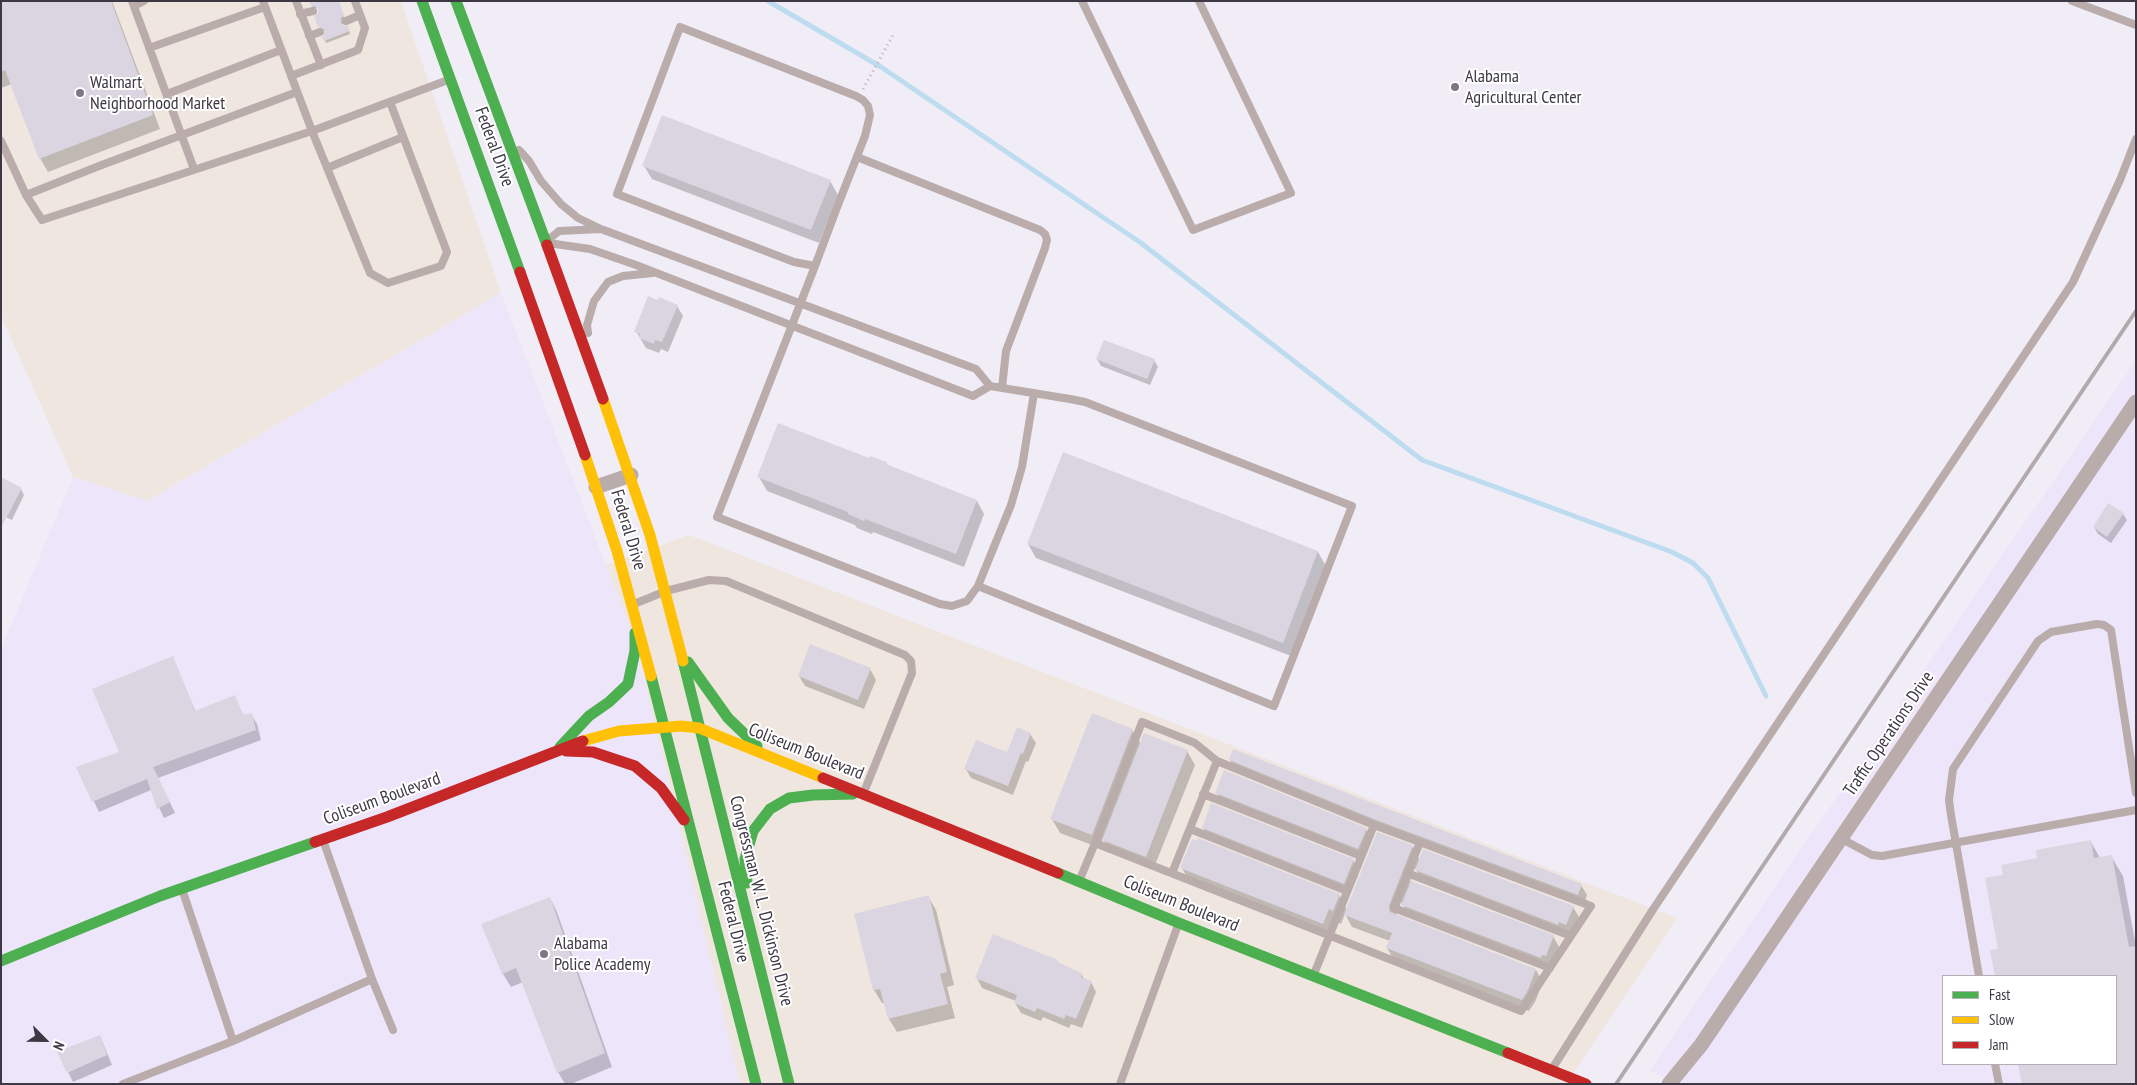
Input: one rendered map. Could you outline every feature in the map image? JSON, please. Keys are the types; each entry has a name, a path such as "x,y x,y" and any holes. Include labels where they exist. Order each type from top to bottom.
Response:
{"main road":[{"name":"Federal Drive","path":"422,1 450,79 517,251 596,487 634,610 756,1084"},
{"name":"Federal Drive","path":"456,1 507,138 542,244 589,358 631,475 666,591 698,728"},
{"path":"556,751 589,716 609,702 628,684 635,651 634,610"},
{"path":"681,651 728,718 766,754"},
{"name":"Coliseum Boulevard","path":"1,961 182,888 387,818 600,735 665,726 698,728 1080,881 1179,923 1586,1084"},
{"name":"Congressman W. L. Dickinson Drive","path":"698,728 789,1084"},
{"path":"556,751 593,752 635,766 661,788 693,835"},
{"path":"752,935 745,859 753,831 770,809 789,798 813,794 863,794"}],"street":[{"name":"Traffic Operations Drive","path":"1669,1084 1701,1045 2136,402"},
{"path":"596,487 631,475"}],"lane":[{"path":"144,1 133,3 194,169"},
{"path":"296,1 321,65"},
{"path":"291,76 358,50 365,28 355,1"},
{"path":"1082,1 1194,230 1291,193 1199,1"},
{"path":"2072,1 2136,25"},
{"path":"149,48 264,4 312,131 370,273 388,283 441,266 447,252 390,102"},
{"path":"300,14 312,11"},
{"path":"346,21 360,15"},
{"path":"815,266 794,262 617,194 680,28 863,100 868,106 870,115 857,157 815,266 717,517 940,604 952,606 967,601 978,586 1011,504 1022,467 1034,393"},
{"path":"310,36 320,32"},
{"path":"166,94 281,50"},
{"path":"1,141 26,195 42,220 312,131 450,79"},
{"path":"26,195 297,92"},
{"path":"327,168 403,137"},
{"path":"507,138 529,161 541,181 561,204 578,218 601,229 976,369 990,386"},
{"path":"1551,1070 1663,895 2073,282 2120,180 2136,138"},
{"path":"857,157 1031,226 1045,234 1047,240 1045,248 1006,351 1002,388"},
{"path":"542,244 559,231 601,229"},
{"path":"542,244 590,249 656,272 973,396 990,386 1085,402 1352,506 1274,706 978,586"},
{"path":"589,358 587,325 594,301 608,282 623,276 656,272"},
{"path":"634,610 666,591 709,580 726,581 905,655 911,662 912,673 863,794"},
{"path":"1979,975 1949,800 1953,769 2038,641 2051,632 2097,624 2104,625 2111,630 2136,793"},
{"path":"1080,881 1142,722 1194,743 1217,761 1374,825 1591,906 1522,1011 1095,843"},
{"path":"1172,873 1217,761"},
{"path":"1204,794 1362,856"},
{"path":"1840,838 1872,855 1882,856 2136,810"},
{"path":"1313,976 1374,825"},
{"path":"1190,829 1347,891"},
{"path":"323,839 372,979 393,1030"},
{"path":"1420,842 1394,908 1550,968"},
{"path":"1407,873 1571,936"},
{"path":"182,888 233,1041"},
{"path":"1120,1084 1179,923"},
{"path":"123,1084 233,1041 372,979"},
{"path":"1995,1065 1999,1084"}],"path":[{"path":"869,76 893,35"}],"shaded area":[{"path":"1,1 401,1 501,293 147,501 73,477 1,316"},
{"path":"501,293 635,640 740,1084 1,1084 1,649 73,477 148,501"},
{"path":"2136,360 2136,1084 1681,1084 1649,1071"},
{"path":"689,535 1677,918 1566,1084 740,1084 635,640 606,565"}],"building":[{"name":"Walmart Neighborhood Market","path":"1,1 111,1 153,115 39,159 5,70 1,72"},
{"path":"309,1 339,1 344,16 341,18 341,23 343,26 348,26 350,31 324,41 322,37 325,30 318,27 314,16 318,13 318,9 315,6 311,6"},
{"path":"662,115 831,180 811,230 642,166"},
{"path":"648,296 658,300 659,297 678,305 662,342 655,340 654,344 639,338 640,334 634,332"},
{"path":"1104,340 1155,359 1147,379 1096,359"},
{"path":"778,423 869,458 870,456 887,462 886,464 977,500 956,554 865,519 864,521 848,514 848,512 757,477"},
{"path":"1063,452 1318,551 1283,643 1027,544"},
{"path":"1,477 22,488 1,528"},
{"path":"2108,503 2124,513 2107,537 2093,527"},
{"path":"810,644 871,668 858,700 798,676"},
{"path":"173,656 195,711 235,695 243,715 252,713 256,730 153,767 170,802 157,809 147,779 92,802 76,767 119,752 92,689"},
{"path":"1092,713 1133,729 1092,835 1050,819"},
{"path":"1017,727 1031,733 1008,786 964,769 976,740 1007,752"},
{"path":"1144,733 1188,750 1146,857 1102,840"},
{"path":"1233,749 1582,884 1578,895 1376,820 1229,760"},
{"path":"1224,770 1367,828 1358,849 1215,793"},
{"path":"1211,803 1354,859 1344,884 1202,828"},
{"path":"1377,832 1413,845 1389,906 1390,912 1536,969 1522,1000 1386,948 1392,933 1344,915"},
{"path":"1198,838 1340,894 1333,911 1329,909 1323,924 1180,868 1192,839 1197,841"},
{"path":"2091,840 2094,858 2112,855 2129,947 2136,946 2136,1084 2022,1084 2018,1065 2117,1065 2117,975 1995,975 1990,950 1998,949 1985,878 2003,875 2001,865 2037,858 2036,850"},
{"path":"1423,849 1574,906 1566,925 1559,922 1558,925 1415,870"},
{"path":"1411,881 1554,935 1546,956 1542,955 1541,958 1401,905"},
{"path":"929,895 947,972 940,974 948,1004 888,1019 880,989 873,990 854,914"},
{"path":"550,897 605,1053 557,1073 516,968 502,974 481,924"},
{"path":"993,934 1058,960 1057,962 1082,973 1081,977 1092,981 1076,1019 1066,1015 1064,1019 1037,1008 1035,1012 1014,1003 1017,995 975,978"},
{"path":"100,1035 107,1055 67,1073 57,1052"}],"waterway":[{"path":"768,1 881,67 1141,243 1422,460 1672,552 1693,563 1708,578 1766,696"}],"railway":[{"path":"1616,1084 2136,311"}],"traffic: fast":[{"path":"422,1 520,272"},
{"path":"456,1 547,245"},
{"path":"560,747 589,716 609,702 628,684 635,651 635,633"},
{"path":"683,661 789,1084"},
{"path":"688,662 728,718 757,746"},
{"path":"651,676 756,1084"},
{"path":"747,883 745,859 753,831 770,809 789,798 853,794"},
{"path":"1,961 160,896 315,842"},
{"path":"1058,873 1508,1053"}],"traffic: slow":[{"path":"603,399 650,535 683,661"},
{"path":"585,455 617,551 651,676"},
{"path":"583,741 619,731 681,726 699,728 823,778"}],"traffic: jam":[{"path":"547,245 603,399"},
{"path":"520,272 585,455"},
{"path":"315,842 387,817 583,741"},
{"path":"566,751 593,752 635,766 661,788 684,820"},
{"path":"823,778 1058,873"},
{"path":"1508,1053 1586,1084"}],"place":[{"name":"Alabama Agricultural Center","path":"1455,87"},
{"name":"Walmart Neighborhood Market","path":"80,93"},
{"name":"Alabama Police Academy","path":"544,954"}]}
